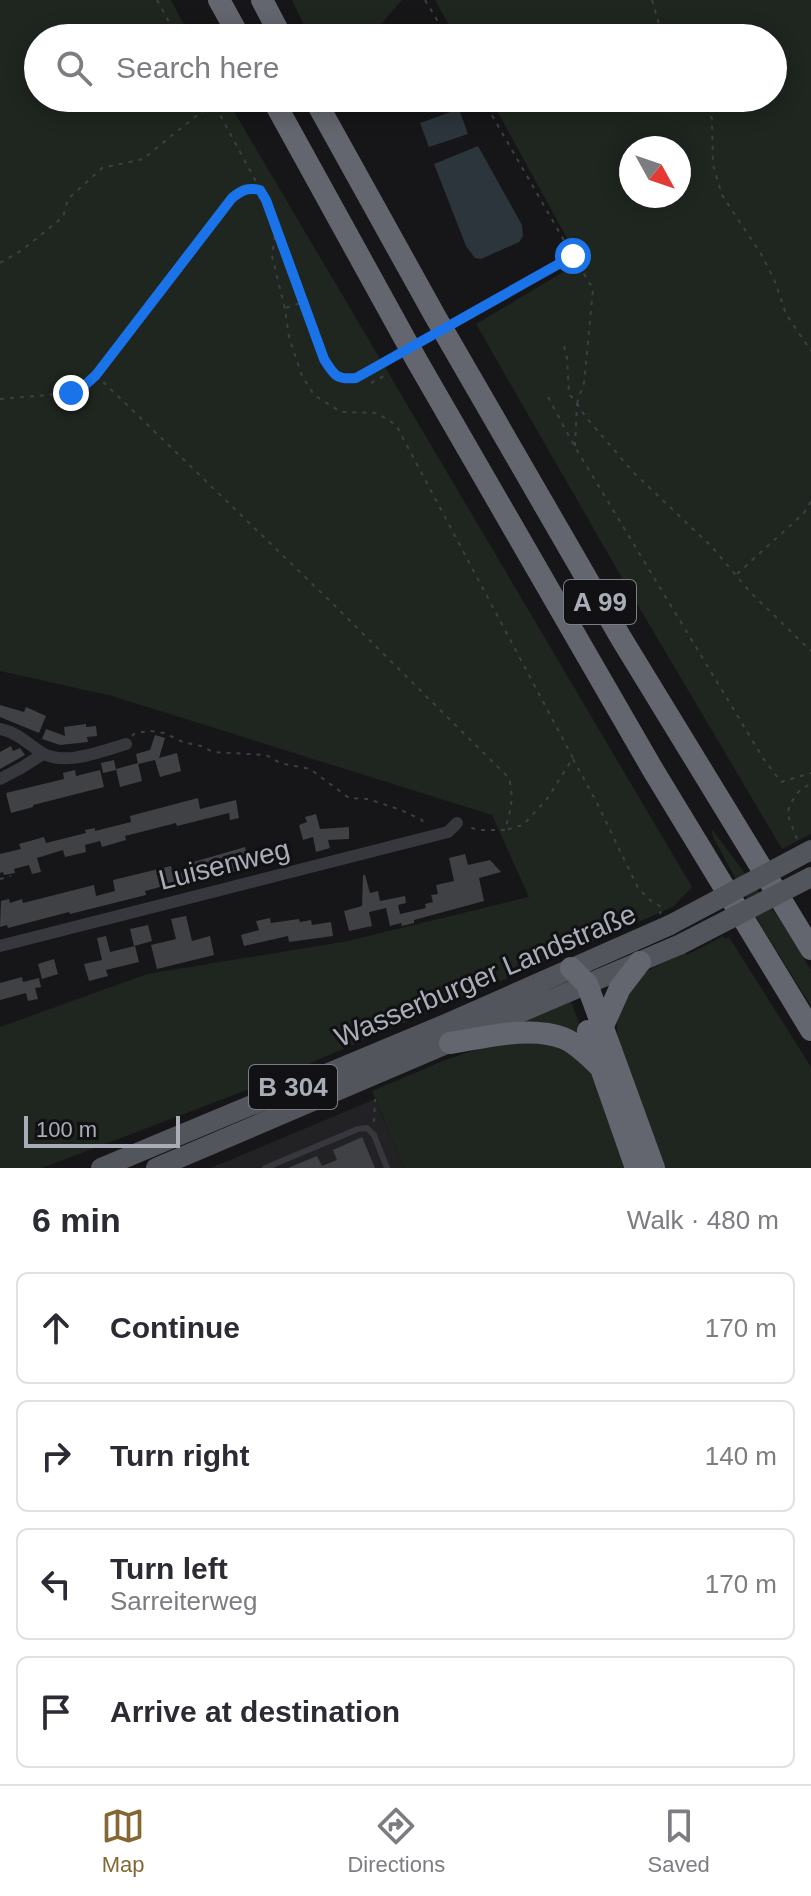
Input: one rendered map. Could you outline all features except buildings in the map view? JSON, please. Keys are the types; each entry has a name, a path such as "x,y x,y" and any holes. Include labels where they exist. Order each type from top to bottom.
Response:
{"highway":[{"path":"219,0 232,24"},
{"path":"262,0 275,24"},
{"name":"A 99","path":"280,112 417,361 653,770 811,1030"},
{"name":"A 99","path":"322,112 435,316 621,638 811,949"},
{"path":"602,1028 620,988 640,962"},
{"path":"577,981 602,1028 654,1168"},
{"path":"577,981 601,1068 636,1168"},
{"path":"450,1043 526,1032 544,1033 564,1038 601,1068"}],"main road":[{"name":"B 304","path":"665,920 804,845"},
{"name":"Wasserburger Landstraße","path":"101,1168 448,1023 640,962 811,877"},
{"name":"Wasserburger Landstraße","path":"156,1168 450,1043 577,981 602,956 665,920"}],"street":[{"path":"0,729 10,731 43,754 68,760 126,744"},
{"path":"0,779 43,754"},
{"name":"Luisenweg","path":"0,946 439,835 448,832 457,823"}],"lane":[{"path":"265,1168 367,1128 374,1135 387,1168"}],"path":[{"path":"157,0 170,24"},
{"path":"425,0 440,24"},
{"path":"652,0 659,24"},
{"path":"0,263 22,250 63,217 68,199 102,168 143,159 202,112"},
{"path":"219,112 266,200 324,359 335,376 356,378 573,256"},
{"path":"490,112 593,289 584,383 577,403 575,447"},
{"path":"709,112 712,119 713,165 722,195 761,254 786,314 811,351"},
{"path":"0,399 71,393 82,388 96,375 232,198 249,188 260,190"},
{"path":"276,226 272,256 289,337 302,376 314,395 341,412 377,413 396,425 597,803 638,888 662,907 665,920"},
{"path":"285,309 303,301"},
{"path":"564,346 569,394 585,416 633,472 712,547 751,593 811,651"},
{"path":"96,375 509,778 513,794 505,830"},
{"path":"371,383 384,376"},
{"path":"548,397 763,758 781,782 811,773"},
{"path":"736,575 804,513 811,501"},
{"path":"126,744 135,733 151,731 213,752 266,755 280,763 310,769 349,798 368,799 422,820"},
{"path":"457,823 479,830 505,830 523,825 547,799 573,758"},
{"path":"804,845 787,813 794,794 811,784"},
{"path":"0,879 11,876"},
{"path":"374,1135 375,1099"}],"shaded area":[{"path":"0,0 171,0 184,24 24,24 24,112 234,112 692,887 673,907 257,1086 42,1168 0,1168 0,1027 147,974 348,941 529,897 492,815 112,696 0,671"},
{"path":"292,0 402,0 381,24 303,24"},
{"path":"435,0 811,0 811,834 782,849 476,324 580,262 498,112 787,112 787,24 448,24"},
{"path":"451,112 460,112 468,134 429,147 420,123"},
{"path":"478,146 522,225 523,236 519,242 481,259 475,258 466,246 434,164"},
{"path":"711,828 780,920 811,970 811,1006 763,929"},
{"path":"723,936 725,939 729,937 811,1067 811,1168 660,1168 618,1038 616,1016 620,1002 645,972"},
{"path":"570,999 588,1046 508,1027"},
{"path":"545,1040 591,1066 631,1168 404,1168 372,1091 484,1047"},
{"path":"375,1099 404,1168 211,1168"}],"route":[{"path":"71,393 89,383 96,375 232,198 249,188 260,190 266,200 324,359 335,376 344,379 356,378 573,256"}]}
